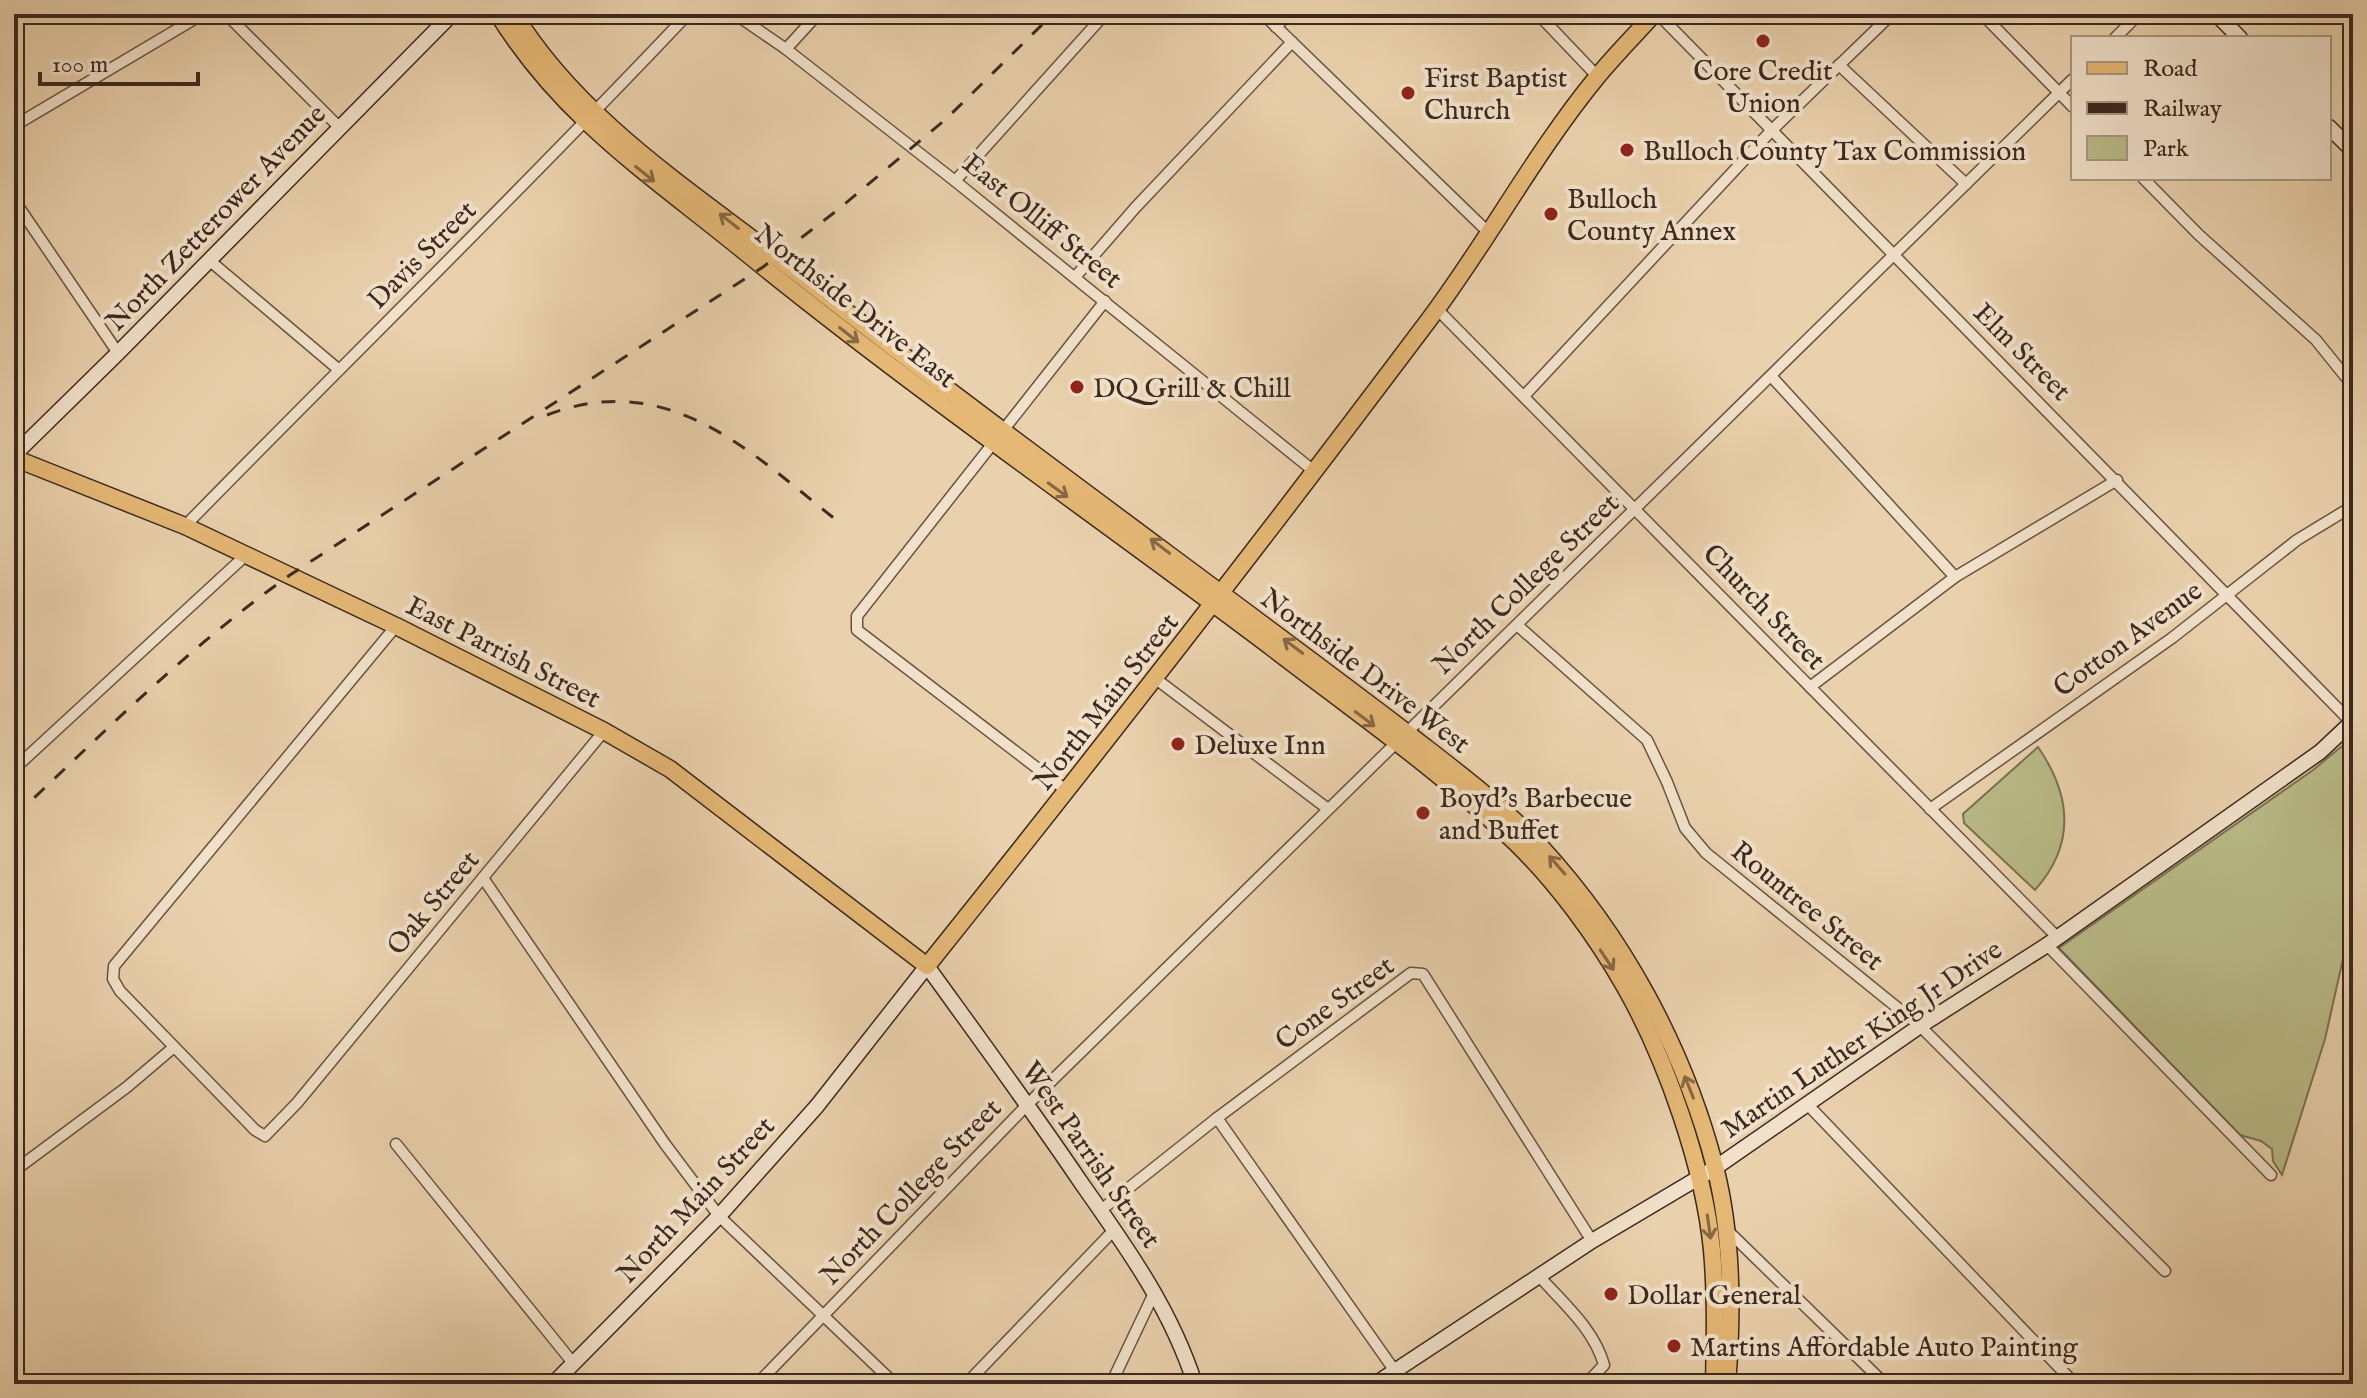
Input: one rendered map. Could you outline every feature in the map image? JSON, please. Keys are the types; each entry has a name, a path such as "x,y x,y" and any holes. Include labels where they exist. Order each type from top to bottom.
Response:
{"main road":[{"name":"Northside Drive East","path":"498,14 544,78 590,117 659,167 1000,437 1218,598"},
{"name":"Northside Drive East","path":"514,14 590,117"},
{"name":"North Main Street","path":"927,966 1156,679 1315,472 1437,309 1597,76 1656,14"},
{"name":"East Parrish Street","path":"14,456 185,526 396,626 604,731 670,769 927,966"},
{"name":"Northside Drive West","path":"1218,598 1401,737 1489,797 1530,836 1594,911 1632,968 1662,1024 1697,1108 1715,1168 1731,1281 1727,1384"},
{"name":"Northside Drive West","path":"1401,737 1519,846 1575,912 1624,986 1653,1043 1677,1101 1712,1248 1714,1384"}],"street":[{"path":"14,126 203,14"},
{"path":"226,14 339,127"},
{"name":"North Zetterower Avenue","path":"14,456 452,14"},
{"name":"Davis Street","path":"185,526 338,369 499,211 688,14"},
{"name":"East Olliff Street","path":"735,14 786,49 1076,276 1315,472"},
{"path":"786,49 818,14"},
{"path":"955,181 1105,14"},
{"path":"1263,14 1489,233"},
{"path":"1276,27 1288,14"},
{"path":"1538,14 1597,76"},
{"name":"Elm Street","path":"1656,14 2352,718"},
{"path":"1524,396 1771,131 1892,14"},
{"path":"1982,14 2071,105"},
{"path":"2117,36 2139,14"},
{"path":"2216,14 2238,36"},
{"path":"1076,276 1135,208 1292,42"},
{"path":"1839,65 1966,184"},
{"name":"North College Street","path":"757,1384 1028,1104 2071,81"},
{"path":"2331,129 2353,151"},
{"path":"2145,180 2199,235 2316,340 2353,386"},
{"path":"14,200 118,353"},
{"path":"209,260 338,369"},
{"path":"1067,791 857,630 857,616 1105,301"},
{"name":"Church Street","path":"1437,309 1930,809 2271,1175"},
{"path":"1771,376 1955,577"},
{"path":"1810,687 1955,577 2117,480"},
{"name":"Cotton Avenue","path":"1930,809 2172,638 2297,540 2353,506"},
{"path":"14,769 246,555"},
{"name":"Rountree Street","path":"1517,625 1647,740 1685,828 1706,853 1920,1026 2165,1271"},
{"path":"14,1171 127,1087 174,1047 113,979 114,966 396,626"},
{"path":"1156,679 1328,809"},
{"name":"Martin Luther King Jr Drive","path":"1375,1384 1592,1241 1698,1180 1809,1106 1920,1026 2052,941 2320,752 2352,718"},
{"name":"Oak Street","path":"174,1047 255,1130 265,1136 297,1103 604,731"},
{"path":"483,878 665,1144 719,1216 895,1384"},
{"name":"West Parrish Street","path":"927,966 1028,1104 1155,1291 1184,1348 1195,1384"},
{"name":"North Main Street","path":"553,1384 719,1216 817,1106 927,966"},
{"name":"Cone Street","path":"1101,1210 1217,1118 1411,973 1423,974 1592,1241"},
{"path":"1809,1106 2075,1384"},
{"path":"1217,1118 1404,1384"},
{"path":"396,1144 573,1363"},
{"path":"1726,1229 1885,1384"},
{"path":"966,1384 1114,1230"},
{"path":"1539,1276 1591,1334 1599,1348 1604,1365 1586,1384"},
{"path":"1111,1384 1155,1291"}],"green space":[{"path":"2353,737 2353,818 2343,959 2325,1039 2282,1175 2273,1161 2272,1149 2261,1141 2240,1135 2059,948 2313,770"},
{"path":"2038,747 2057,783 2064,819 2063,837 2057,855 2035,890 1964,823 1963,814"}],"railway":[{"path":"14,817 148,691 253,602 763,267 835,212 946,119 1053,14"},
{"path":"547,415 591,403 632,402 670,410 706,425 741,446 840,523"}],"place":[{"name":"Core Credit Union","path":"1763,41"},
{"name":"First Baptist Church","path":"1408,93"},
{"name":"Bulloch County Tax Commission","path":"1627,150"},
{"name":"Bulloch County Annex","path":"1551,214"},
{"name":"DQ Grill & Chill","path":"1077,387"},
{"name":"Deluxe Inn","path":"1178,744"},
{"name":"Boyd's Barbecue and Buffet","path":"1423,813"},
{"name":"Dollar General","path":"1611,1294"},
{"name":"Martins Affordable Auto Painting","path":"1674,1346"}]}
